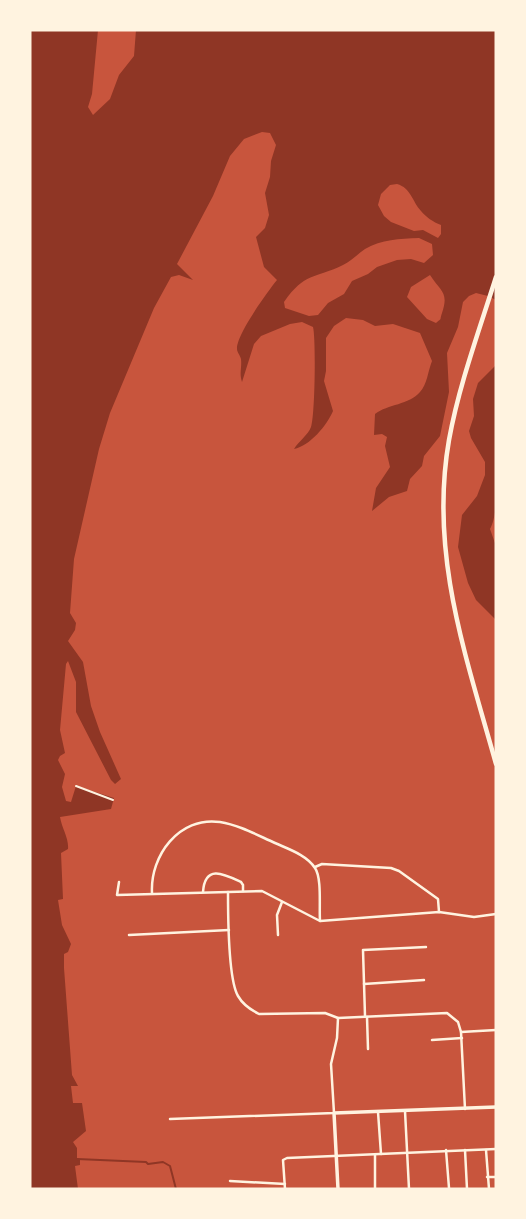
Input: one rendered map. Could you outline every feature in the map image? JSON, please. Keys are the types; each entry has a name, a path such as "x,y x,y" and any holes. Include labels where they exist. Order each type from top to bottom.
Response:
{"main road":[{"path":"496,277 455,412 447,457 444,547 455,614 496,764"}],"street":[{"path":"152,893 154,869 164,848 179,832 203,823 219,822 243,829 301,855 315,867 319,876 320,921"},
{"path":"315,867 322,864 380,866 399,871 438,899 439,912"},
{"path":"203,892 205,880 211,874 218,873 241,882 243,891"},
{"path":"119,882 117,894 262,891 320,921 439,912 474,917 496,914"},
{"path":"228,892 231,955 238,997 251,1010 258,1014 325,1013 338,1018 447,1013 458,1022 461,1032 465,1109"},
{"path":"278,935 277,915 282,902"},
{"path":"129,935 229,930"},
{"path":"368,1049 363,950 426,947"},
{"path":"364,984 424,980"},
{"path":"338,1018 331,1065 338,1189"},
{"path":"461,1032 496,1030"},
{"path":"432,1040 462,1038"},
{"path":"170,1119 496,1107"},
{"path":"405,1111 409,1189"},
{"path":"378,1112 382,1154"},
{"path":"285,1189 283,1160 287,1158 496,1149"},
{"path":"446,1150 449,1188"},
{"path":"465,1150 467,1189"},
{"path":"486,1150 489,1189"},
{"path":"375,1155 375,1189"},
{"path":"487,1177 496,1177"},
{"path":"230,1181 285,1184"}],"path":[{"path":"76,786 113,800"}],"shaded area":[{"path":"30,30 98,30 92,94 88,107 93,115 110,99 119,75 134,56 136,30 496,30 496,300 476,293 463,302 458,327 447,353 449,392 440,436 424,456 422,466 410,479 407,491 389,497 372,511 376,488 390,467 385,446 387,437 382,434 374,435 375,414 410,400 426,382 432,361 420,333 393,324 375,326 363,320 346,318 334,326 326,338 324,381 333,411 317,434 306,444 294,449 311,427 315,361 313,327 302,322 290,324 261,336 254,344 242,382 238,342 253,313 277,280 264,267 256,237 265,228 269,215 265,193 276,145 270,133 262,132 244,139 230,156 213,196 177,264 193,280 179,275 171,277 154,308 110,413 74,559 70,613 76,623 68,641 83,662 91,706 121,779 115,784 111,780 76,712 76,682 68,661 60,730 65,753 58,760 65,774 62,787 66,801 71,802 76,786 114,798 111,809 60,817 68,849 61,853 63,899 58,900 62,925 71,944 68,952 64,954 64,968 72,1075 78,1086 71,1086 73,1103 82,1103 86,1131 73,1142 77,1148 77,1159 80,1160 80,1165 75,1166 78,1189 30,1189","holes":["397,184 408,192 425,215 441,225 438,238 423,230 414,231 391,222 384,216 378,205 381,194 390,185","419,238 432,244 433,255 424,263 411,259 397,260 377,267 352,281 344,294 328,303 318,315 309,316 285,308 284,302 291,292 310,277 343,265 371,246 391,240","430,275 440,289 445,301 440,319 436,323 427,319 407,297 411,287"]},
{"path":"496,365 496,503 490,529 496,546 496,620 476,600 468,583 458,547 462,515 477,496 485,475 485,462 469,431 474,416 473,399 478,383"}],"waterway":[{"path":"77,1159 148,1164 163,1162 170,1166 176,1189"}]}
